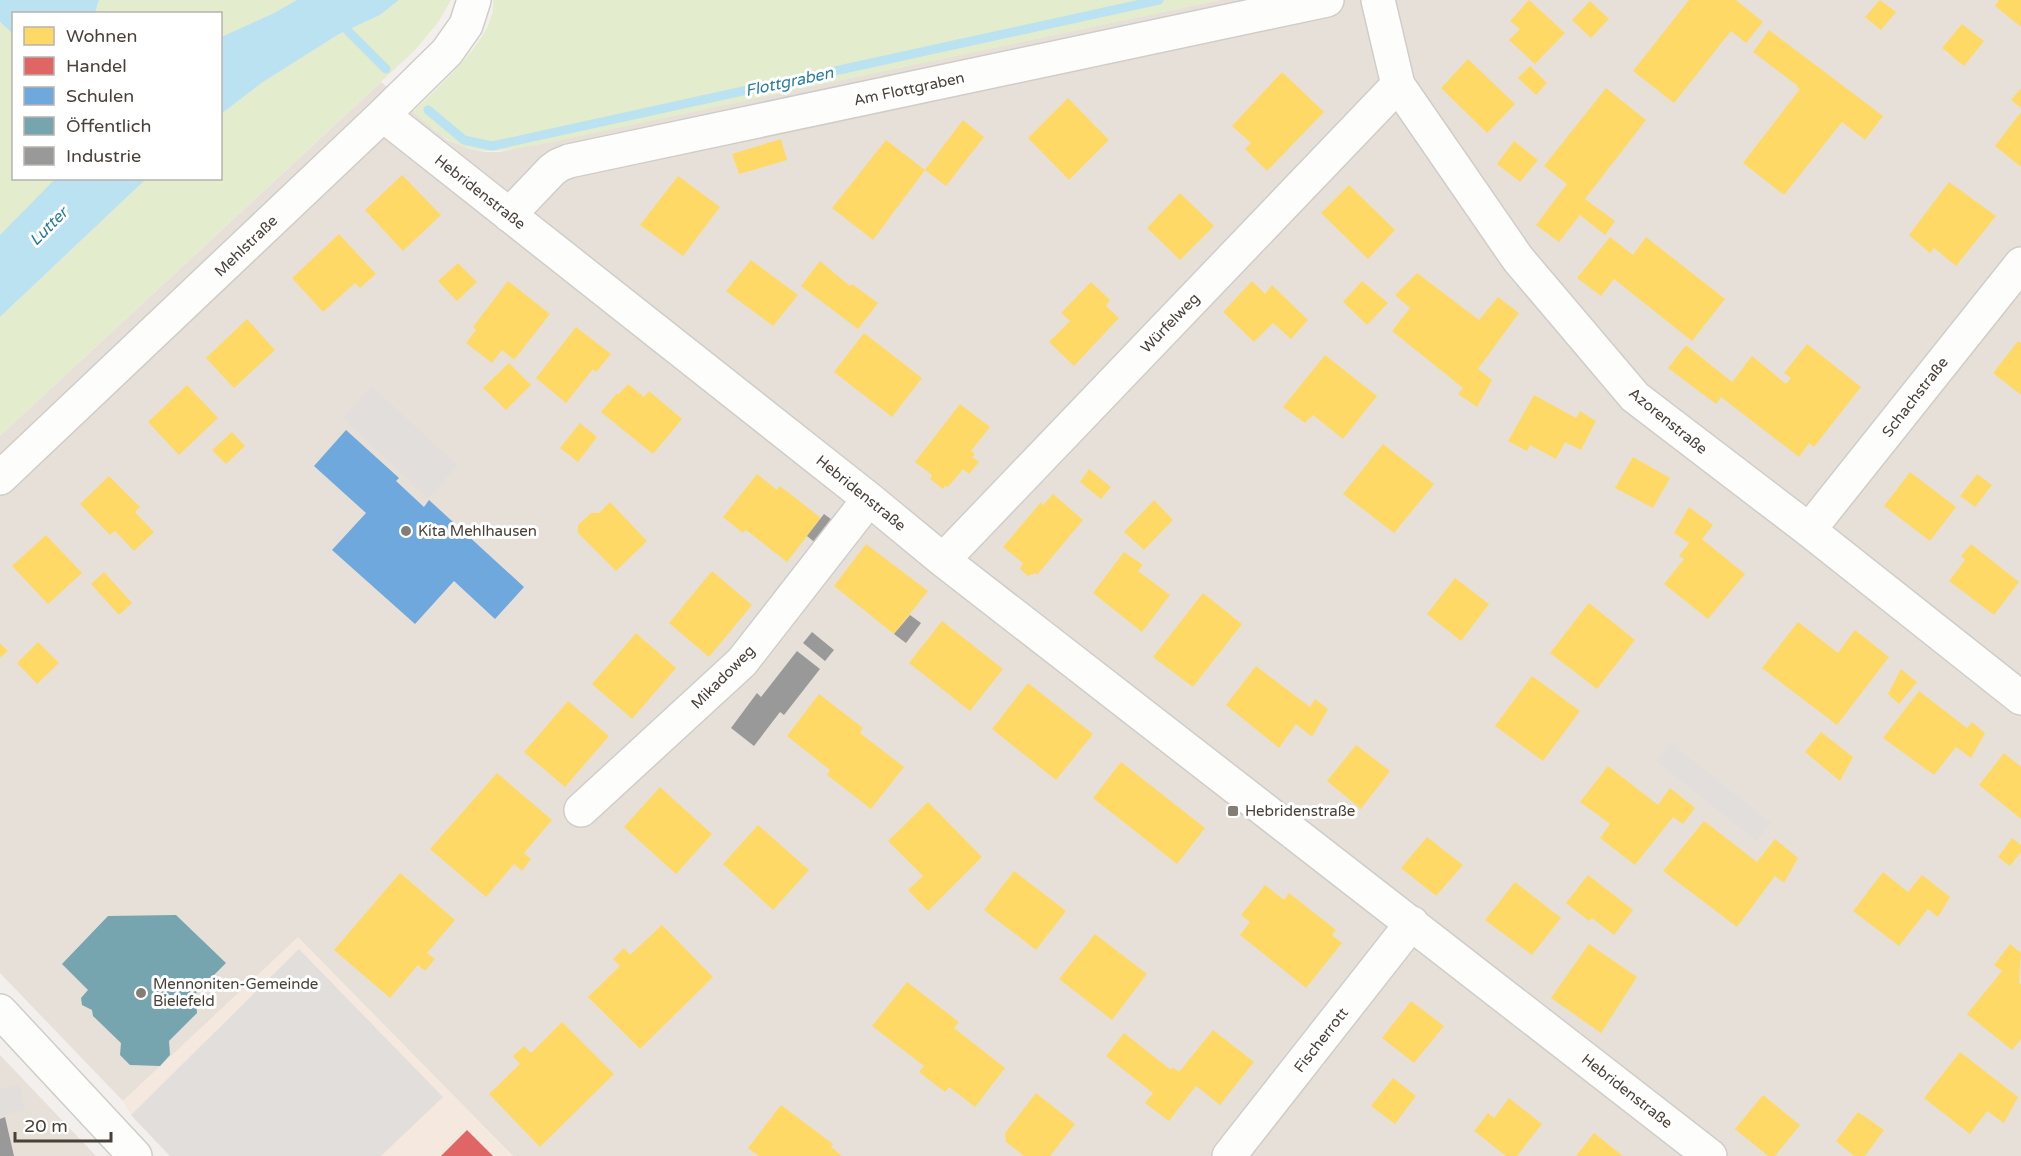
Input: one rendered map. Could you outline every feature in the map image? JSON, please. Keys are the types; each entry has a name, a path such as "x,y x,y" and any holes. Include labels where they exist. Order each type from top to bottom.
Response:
{"street":[{"name":"Mehlstraße","path":"0,478 447,52 465,25 474,0"},
{"name":"Am Flottgraben","path":"509,215 552,170 570,161 1328,0"},
{"name":"Azorenstraße","path":"1378,0 1398,85 1518,260 1635,398 1809,530 2021,698"},
{"name":"Würfelweg","path":"943,560 1398,85"},
{"name":"Hebridenstraße","path":"383,115 943,560 1710,1156"},
{"name":"Schachstraße","path":"1809,530 2021,264"},
{"name":"Mikadoweg","path":"581,810 742,662 869,499"},
{"name":"Fischerrott","path":"1229,1156 1412,924"},
{"path":"0,1011 135,1156"}],"shaded area":[{"path":"1220,0 2021,0 2021,1156 513,1156 298,938 123,1101 0,973 0,436 381,82 447,140 470,149 499,152"},
{"path":"372,386 458,466 428,498 343,418"},
{"path":"1671,743 1771,823 1756,841 1656,761"},
{"path":"298,937 513,1156 170,1156 131,1115 123,1101"},
{"path":"299,949 443,1097 381,1156 170,1156 131,1115"},
{"path":"0,1055 96,1156 0,1156"},
{"path":"19,1085 25,1110 0,1116 0,1089"}],"green space":[{"path":"99,0 297,0 222,37 222,12 96,12"},
{"path":"399,0 451,0 439,21 415,50 0,436 0,317 145,180 222,180 222,113 263,82 339,34 380,15"},
{"path":"493,0 1220,0 533,146 496,151 468,148 456,143 429,126 413,112 450,76 476,45 492,14"},
{"path":"0,22 12,33 12,180 55,180 0,235"}],"water":[{"path":"0,0 99,0 95,12 12,12 12,33 0,22"},
{"path":"297,0 399,0 380,15 339,34 263,82 222,113 222,37"},
{"name":"Lutter","path":"54,180 145,180 0,317 0,235"}],"building: Wohnen":[{"path":"1529,0 1565,33 1535,64 1509,40 1520,29 1510,21"},
{"path":"1689,0 1736,0 1763,22 1746,43 1731,31 1674,103 1633,71"},
{"path":"1880,0 1896,12 1881,30 1865,17"},
{"path":"1999,0 2021,0 2021,27 1995,6"},
{"path":"1590,1 1609,19 1591,38 1572,20"},
{"path":"1962,24 1984,41 1964,66 1942,48"},
{"path":"1769,30 1883,116 1865,140 1842,122 1784,195 1743,163 1800,89 1753,52"},
{"path":"1468,59 1515,104 1487,133 1441,88"},
{"path":"1530,66 1547,83 1536,95 1518,78"},
{"path":"1282,72 1324,112 1267,171 1245,149 1251,143 1232,126"},
{"path":"1606,88 1646,120 1585,199 1615,221 1605,235 1580,215 1559,242 1536,225 1567,184 1544,166"},
{"path":"2021,88 2021,108 2011,100"},
{"path":"1068,98 1109,140 1069,180 1028,138"},
{"path":"2021,112 2021,167 1995,146"},
{"path":"963,120 984,137 946,186 925,170"},
{"path":"781,139 787,160 739,174 732,154"},
{"path":"886,140 925,170 873,240 832,208"},
{"path":"1514,141 1538,160 1520,182 1497,164"},
{"path":"402,175 441,215 403,251 365,210"},
{"path":"678,176 720,207 683,256 640,225"},
{"path":"1949,182 1996,216 1956,266 1934,248 1930,253 1909,235"},
{"path":"1349,185 1395,230 1368,259 1321,213"},
{"path":"1180,193 1214,226 1180,260 1147,228"},
{"path":"339,234 376,274 360,288 355,283 323,312 292,278"},
{"path":"1610,237 1633,255 1646,237 1725,299 1692,341 1614,279 1601,296 1577,278"},
{"path":"751,260 798,295 773,326 726,291"},
{"path":"820,261 850,286 852,284 878,303 858,329 801,286"},
{"path":"458,263 477,282 457,301 438,281"},
{"path":"1417,273 1479,320 1498,297 1519,313 1478,369 1492,380 1477,407 1458,394 1463,388 1392,331 1410,308 1395,295"},
{"path":"508,281 550,314 514,360 502,350 492,363 466,343 476,330 473,327"},
{"path":"1252,281 1265,294 1272,285 1308,320 1291,339 1273,323 1254,342 1223,312"},
{"path":"1362,281 1388,303 1367,325 1343,302"},
{"path":"1091,282 1110,300 1106,306 1119,318 1074,366 1049,342 1070,321 1061,313"},
{"path":"247,319 275,350 234,388 206,358"},
{"path":"576,327 611,354 596,372 593,369 566,403 536,378"},
{"path":"864,333 922,378 892,417 834,372"},
{"path":"2018,341 2021,343 2021,395 1993,373"},
{"path":"1807,344 1861,387 1814,447 1809,443 1799,457 1721,397 1716,404 1668,368 1686,345 1732,382 1752,356 1786,384 1791,378 1784,373"},
{"path":"1325,355 1377,396 1343,439 1313,415 1305,423 1283,407"},
{"path":"509,363 531,385 506,410 483,388"},
{"path":"628,384 644,397 649,391 682,419 653,454 601,412"},
{"path":"187,385 218,418 179,455 148,422"},
{"path":"1534,395 1576,418 1580,411 1596,421 1581,450 1565,442 1556,459 1530,445 1527,451 1508,441"},
{"path":"960,404 990,427 971,451 975,454 972,457 979,462 969,474 963,469 948,487 945,486 943,489 930,479 932,475 915,462"},
{"path":"580,423 597,437 578,462 560,448"},
{"path":"232,432 245,446 226,464 212,450"},
{"path":"1383,444 1434,484 1394,533 1343,494"},
{"path":"1633,457 1670,478 1653,508 1615,488"},
{"path":"1089,469 1111,487 1101,499 1080,482"},
{"path":"1910,472 1956,507 1930,541 1884,506"},
{"path":"757,474 777,490 780,486 821,518 787,562 746,530 743,533 723,517"},
{"path":"1977,474 1992,485 1975,507 1960,496"},
{"path":"109,476 140,507 135,512 154,532 134,551 115,531 110,535 80,504"},
{"path":"1053,494 1083,520 1037,575 1035,573 1028,576 1020,569 1023,563 1003,547 1041,502 1043,505"},
{"path":"1154,500 1173,520 1144,550 1124,532"},
{"path":"610,502 647,541 616,571 578,533 578,525 591,513 599,513"},
{"path":"1689,507 1713,525 1702,539 1745,574 1708,619 1664,584 1684,559 1679,556 1689,543 1674,533"},
{"path":"46,535 82,573 48,604 12,566"},
{"path":"866,544 928,591 894,634 834,586"},
{"path":"1971,544 2019,582 1994,615 1949,581 1965,560 1961,556"},
{"path":"1124,552 1143,565 1138,571 1170,595 1142,632 1093,593"},
{"path":"712,571 752,605 709,657 669,623"},
{"path":"104,572 132,603 119,615 91,584"},
{"path":"1455,578 1489,604 1461,641 1427,614"},
{"path":"1203,593 1242,624 1193,687 1153,657"},
{"path":"1589,603 1635,640 1597,689 1550,653"},
{"path":"942,621 1003,669 970,711 909,663"},
{"path":"1798,622 1838,653 1855,630 1889,657 1837,725 1762,668"},
{"path":"636,633 676,668 632,719 592,684"},
{"path":"38,642 59,663 37,684 17,663"},
{"path":"0,643 8,651 0,658"},
{"path":"1256,666 1310,707 1315,699 1328,709 1312,737 1296,724 1279,748 1226,705"},
{"path":"1901,669 1917,682 1899,704 1888,694"},
{"path":"1532,676 1580,711 1543,761 1495,726"},
{"path":"1028,683 1093,734 1056,780 992,729"},
{"path":"1919,691 1967,728 1972,722 1985,733 1971,758 1956,747 1934,775 1883,738"},
{"path":"819,694 863,728 860,733 904,767 871,809 827,775 830,770 787,736"},
{"path":"568,701 609,736 565,787 524,752"},
{"path":"1821,732 1853,757 1840,781 1805,752"},
{"path":"1356,745 1390,771 1361,809 1327,781"},
{"path":"2004,753 2021,767 2021,819 1979,785"},
{"path":"1121,762 1205,828 1177,864 1093,798"},
{"path":"1608,766 1658,805 1670,788 1695,808 1683,824 1673,817 1635,865 1600,838 1610,824 1580,802"},
{"path":"497,773 552,820 524,853 531,859 522,871 514,864 486,897 430,849"},
{"path":"660,787 712,834 676,874 624,827"},
{"path":"928,802 982,857 928,911 908,890 923,876 888,841"},
{"path":"1704,821 1757,862 1775,839 1798,858 1784,883 1775,876 1737,927 1663,871"},
{"path":"758,825 809,870 773,910 723,864"},
{"path":"1427,837 1463,865 1436,896 1401,868"},
{"path":"2012,838 2021,845 2021,852 2010,866 1998,857"},
{"path":"1014,871 1066,911 1036,950 984,910"},
{"path":"1883,872 1908,892 1922,875 1950,897 1938,917 1928,909 1899,946 1853,911"},
{"path":"400,873 455,920 427,953 435,959 425,971 418,965 390,998 334,950"},
{"path":"1588,875 1633,910 1614,935 1592,918 1589,921 1566,903"},
{"path":"1515,882 1561,918 1532,955 1485,920"},
{"path":"1265,885 1284,900 1289,893 1336,930 1332,935 1342,943 1306,988 1240,935 1250,922 1241,915"},
{"path":"662,925 713,977 640,1049 588,997 620,966 613,959 624,948 630,955"},
{"path":"1095,934 1147,974 1112,1020 1059,979"},
{"path":"1589,944 1637,977 1601,1033 1551,998"},
{"path":"2010,944 2021,953 2019,983 2021,984 2021,1039 2012,1050 1967,1014 2002,971 1994,965"},
{"path":"907,982 959,1022 954,1028 1005,1068 975,1107 949,1087 945,1092 919,1072 924,1066 872,1026"},
{"path":"1411,1001 1444,1026 1414,1063 1382,1038"},
{"path":"562,1022 614,1074 540,1147 489,1094 520,1064 513,1056 524,1046 531,1053"},
{"path":"1213,1030 1254,1062 1220,1105 1196,1086 1169,1121 1145,1103 1153,1093 1106,1056 1124,1033 1171,1070 1173,1067 1179,1072"},
{"path":"1960,1052 2018,1097 2004,1123 1987,1111 1970,1134 1924,1098"},
{"path":"1393,1078 1416,1096 1395,1124 1371,1106"},
{"path":"1036,1093 1075,1124 1050,1156 1024,1156 1006,1142 1005,1133"},
{"path":"1763,1095 1800,1125 1775,1156 1768,1156 1735,1129"},
{"path":"1509,1098 1542,1124 1517,1156 1506,1156 1474,1131 1488,1113 1494,1118"},
{"path":"781,1105 833,1144 831,1147 842,1156 759,1156 748,1148"},
{"path":"1858,1112 1884,1130 1865,1156 1854,1156 1836,1141"},
{"path":"1594,1133 1623,1156 1576,1156"}],"building: Handel":[{"path":"467,1130 493,1156 441,1156"}],"building: Schulen":[{"name":"Kita Mehlhausen","path":"346,430 399,478 396,481 424,507 429,500 524,587 495,619 454,581 415,624 332,550 366,513 314,466"}],"building: Öffentlich":[{"name":"Mennoniten-Gemeinde Bielefeld","path":"176,915 226,963 193,996 196,999 197,1013 169,1041 170,1055 160,1066 130,1065 120,1055 121,1043 93,1016 92,1010 82,1005 81,998 88,990 62,964 108,916"}],"building: Industrie":[{"path":"824,514 835,522 818,545 807,536"},
{"path":"910,615 921,623 906,643 894,634"},
{"path":"812,632 834,650 825,661 803,643"},
{"path":"797,651 820,669 784,715 780,712 754,746 731,728 757,693 761,697"},
{"path":"5,1117 14,1156 0,1156 0,1119"}],"waterway":[{"name":"Flottgraben","path":"428,110 464,140 492,146 1159,0"},
{"name":"Flottgraben","path":"340,23 386,69"}],"place":[{"name":"Kita Mehlhausen","path":"406,531"},
{"name":"Hebridenstraße","path":"1233,811"},
{"name":"Mennoniten-Gemeinde Bielefeld","path":"141,993"}]}
